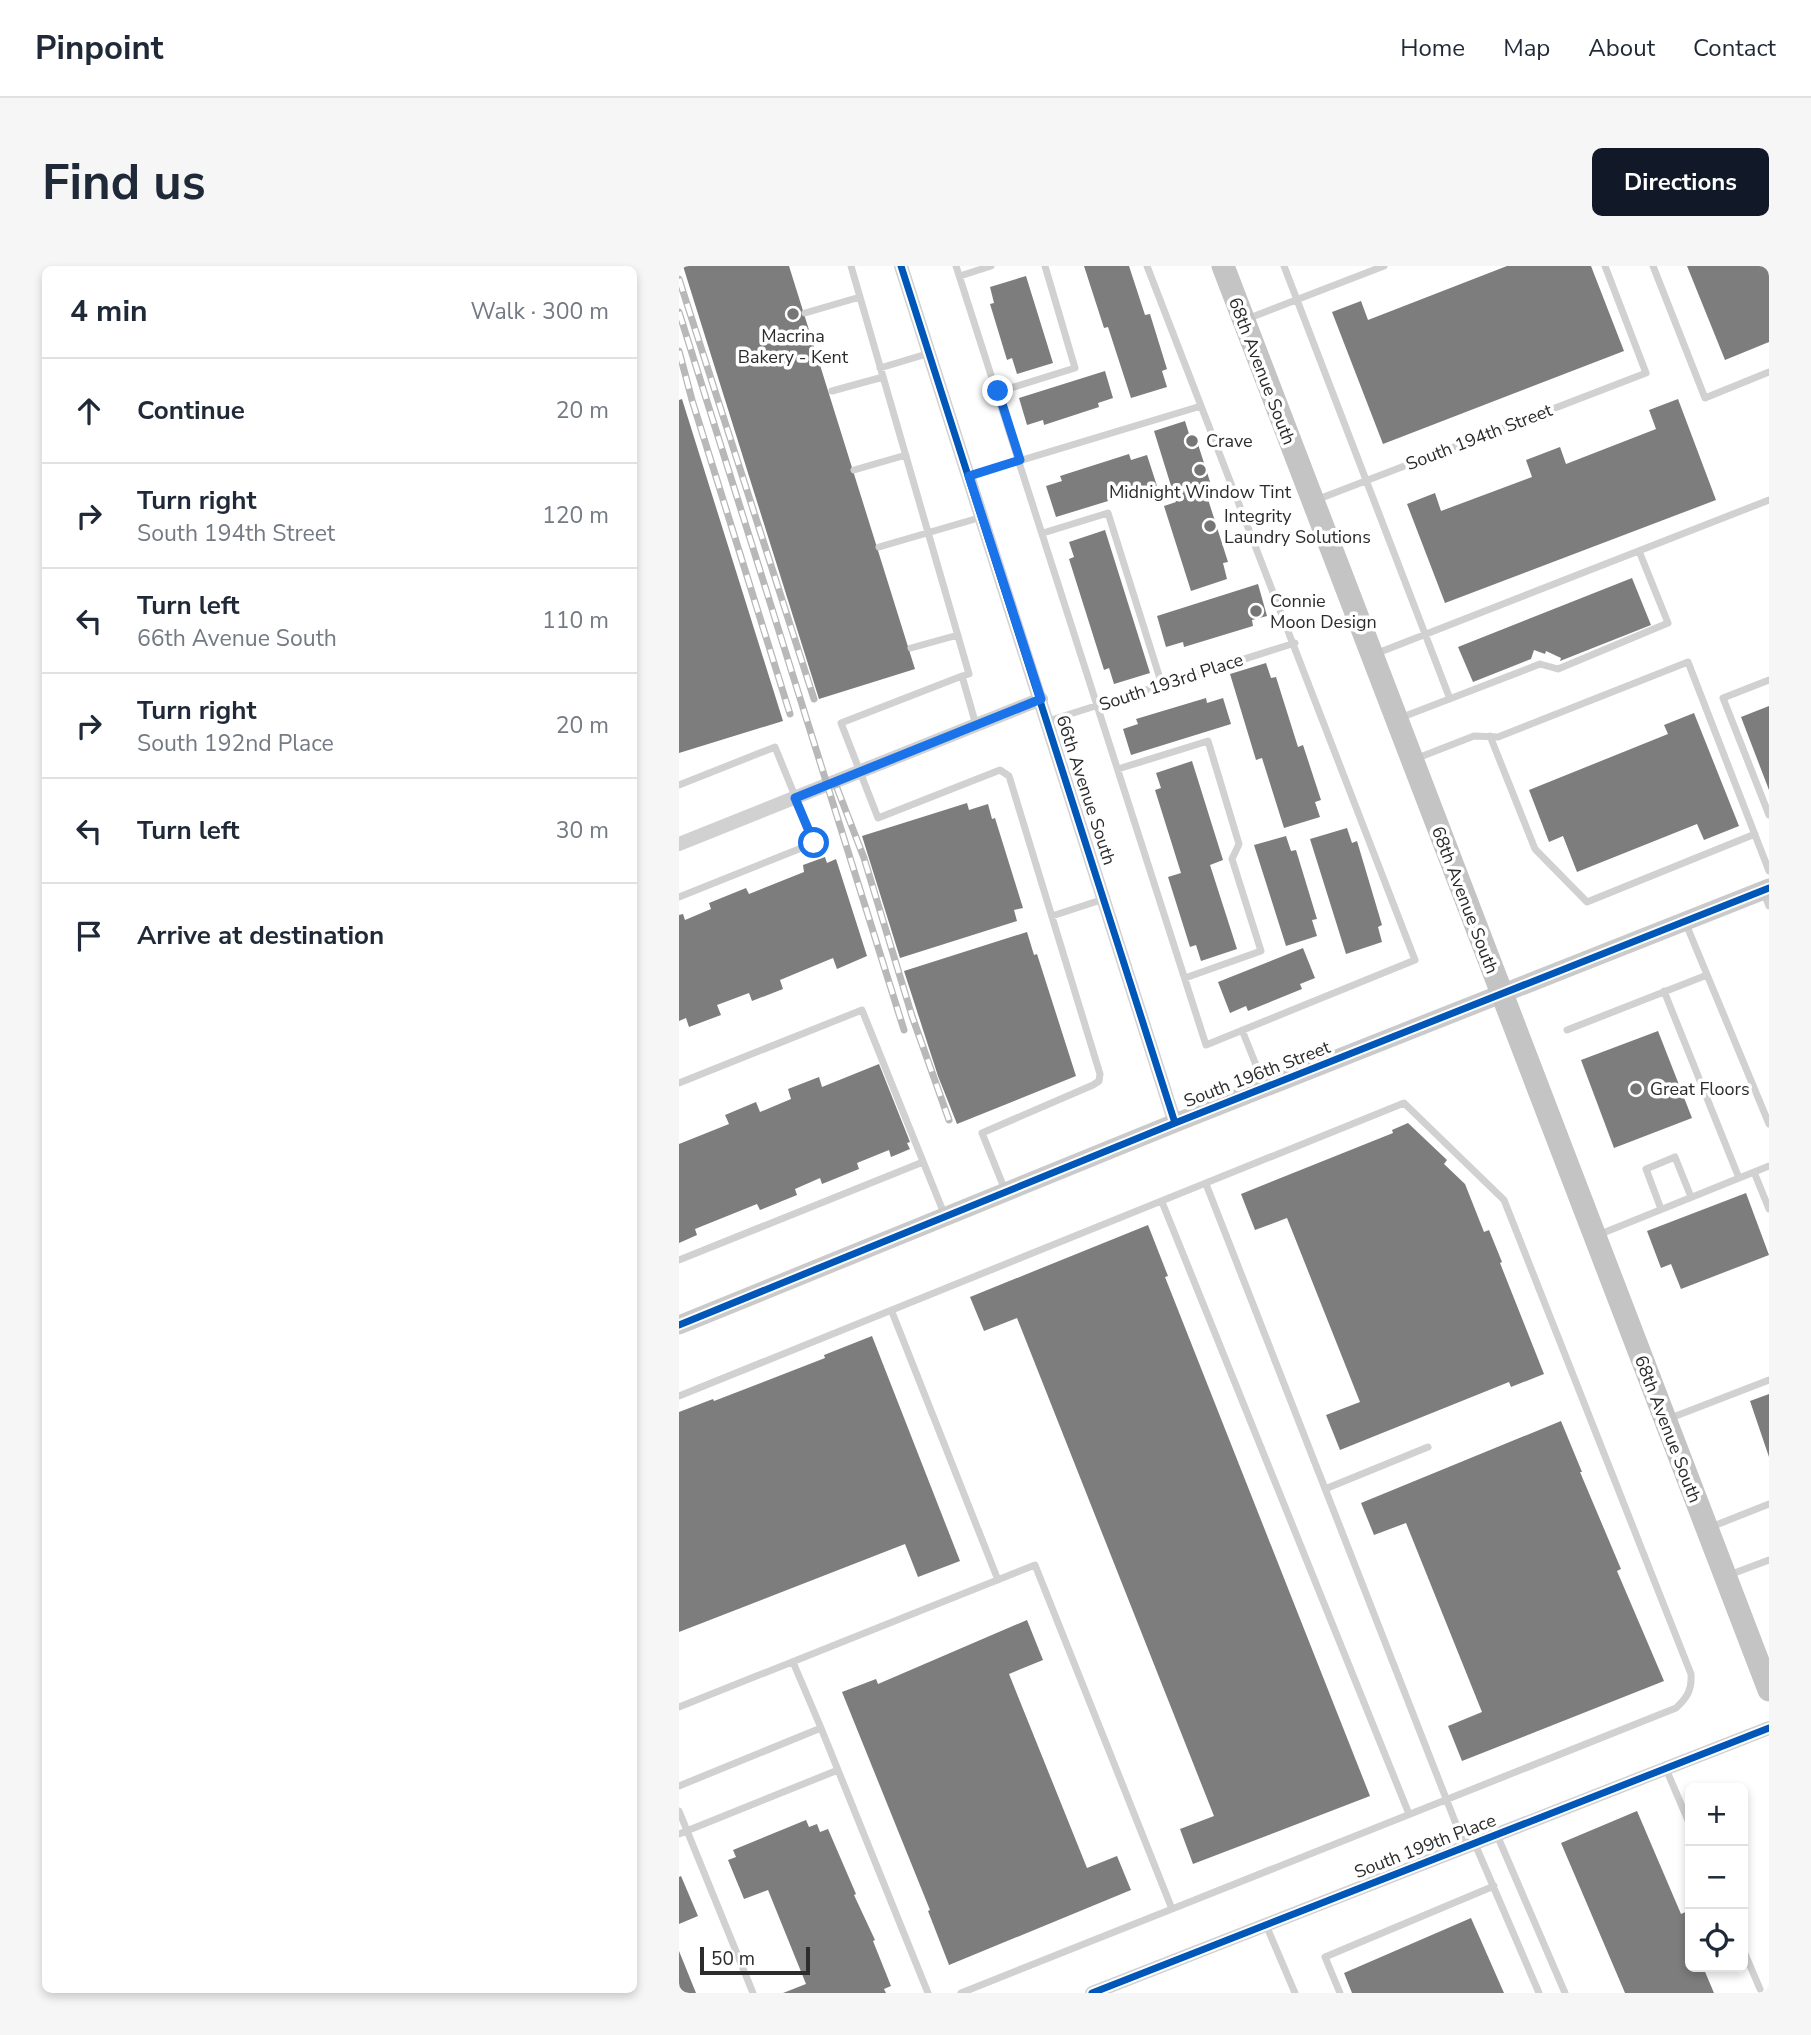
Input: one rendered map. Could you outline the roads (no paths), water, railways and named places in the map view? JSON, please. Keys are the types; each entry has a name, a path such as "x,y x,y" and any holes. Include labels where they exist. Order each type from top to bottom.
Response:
{"main road":[{"name":"68th Avenue South","path":"1223,266 1769,1690"},
{"name":"South 196th Street","path":"679,1325 1175,1123 1685,922 1767,895"}],"street":[{"name":"66th Avenue South","path":"901,266 1175,1123"},
{"path":"679,844 1041,699"},
{"name":"South 199th Place","path":"1091,1993 1769,1728"}],"lane":[{"path":"851,266 969,674 841,723 878,818 1000,770 1009,775 1100,1074 1099,1081 1093,1085 982,1133 1006,1192"},
{"path":"956,266 1206,1045 1415,960 1295,643 1147,266"},
{"path":"960,276 991,266"},
{"path":"998,391 1076,368 1045,266"},
{"path":"1284,266 1450,699"},
{"path":"1243,320 1384,266"},
{"name":"South 194th Street","path":"1313,502 1646,373 1605,266"},
{"path":"1653,266 1705,398 1769,372"},
{"path":"805,313 860,297"},
{"path":"880,368 930,354"},
{"path":"832,391 883,377"},
{"path":"969,476 1201,406"},
{"path":"854,470 906,455"},
{"path":"1371,655 1769,500"},
{"path":"1043,533 1108,513 1161,685"},
{"path":"879,547 982,517"},
{"path":"1396,720 1540,664 1558,668 1668,623 1639,551"},
{"path":"911,648 958,635"},
{"name":"South 193rd Place","path":"1048,721 1295,643"},
{"path":"1411,760 1474,736 1498,737 1688,662 1769,871"},
{"path":"961,676 976,725"},
{"path":"1769,680 1723,698 1769,816"},
{"path":"1490,736 1535,849 1587,902 1755,834"},
{"path":"1118,769 1208,741 1239,844 1232,859 1261,951 1185,978"},
{"path":"679,785 775,747 814,843 679,897"},
{"path":"1052,916 1104,899"},
{"path":"1685,922 1769,1124"},
{"path":"1567,1030 1707,975"},
{"path":"1664,991 1739,1178"},
{"path":"679,1083 862,1010 945,1217"},
{"path":"1242,1030 1265,1088"},
{"path":"679,1396 1404,1103 1504,1200 1691,1674 1692,1686 1686,1699 1676,1707 961,1993"},
{"path":"1661,1209 1646,1169 1675,1157 1692,1197"},
{"path":"679,1260 923,1162"},
{"path":"1594,1236 1769,1167"},
{"path":"1754,1172 1769,1209"},
{"path":"1206,1184 1446,1799 1493,1886 1539,1993"},
{"path":"1161,1202 1409,1814"},
{"path":"891,1312 998,1580"},
{"path":"1665,1420 1769,1380"},
{"path":"1325,1489 1428,1447"},
{"path":"1707,1528 1769,1504"},
{"path":"1725,1577 1769,1560"},
{"path":"679,1707 1035,1566 1172,1909"},
{"path":"793,1662 928,1993"},
{"path":"679,1786 821,1728"},
{"path":"1666,1768 1685,1813"},
{"path":"683,1833 838,1770"},
{"path":"679,1811 683,1833 753,1993"},
{"path":"1497,1834 1565,1993"},
{"path":"1340,1993 1325,1957 1493,1886"},
{"path":"1266,1925 1296,1993"},
{"path":"1748,1961 1760,1989"}],"railway":[{"path":"679,279 814,699"},
{"path":"679,312 904,1030"},
{"path":"679,351 790,714"},
{"path":"837,788 864,858 912,1016 949,1120"}],"place":[{"name":"Macrina Bakery - Kent","path":"793,314"},
{"name":"Crave","path":"1192,441"},
{"name":"Midnight Window Tint","path":"1200,470"},
{"name":"Integrity Laundry Solutions","path":"1210,526"},
{"name":"Connie Moon Design","path":"1256,611"},
{"name":"Great Floors","path":"1636,1089"}]}
